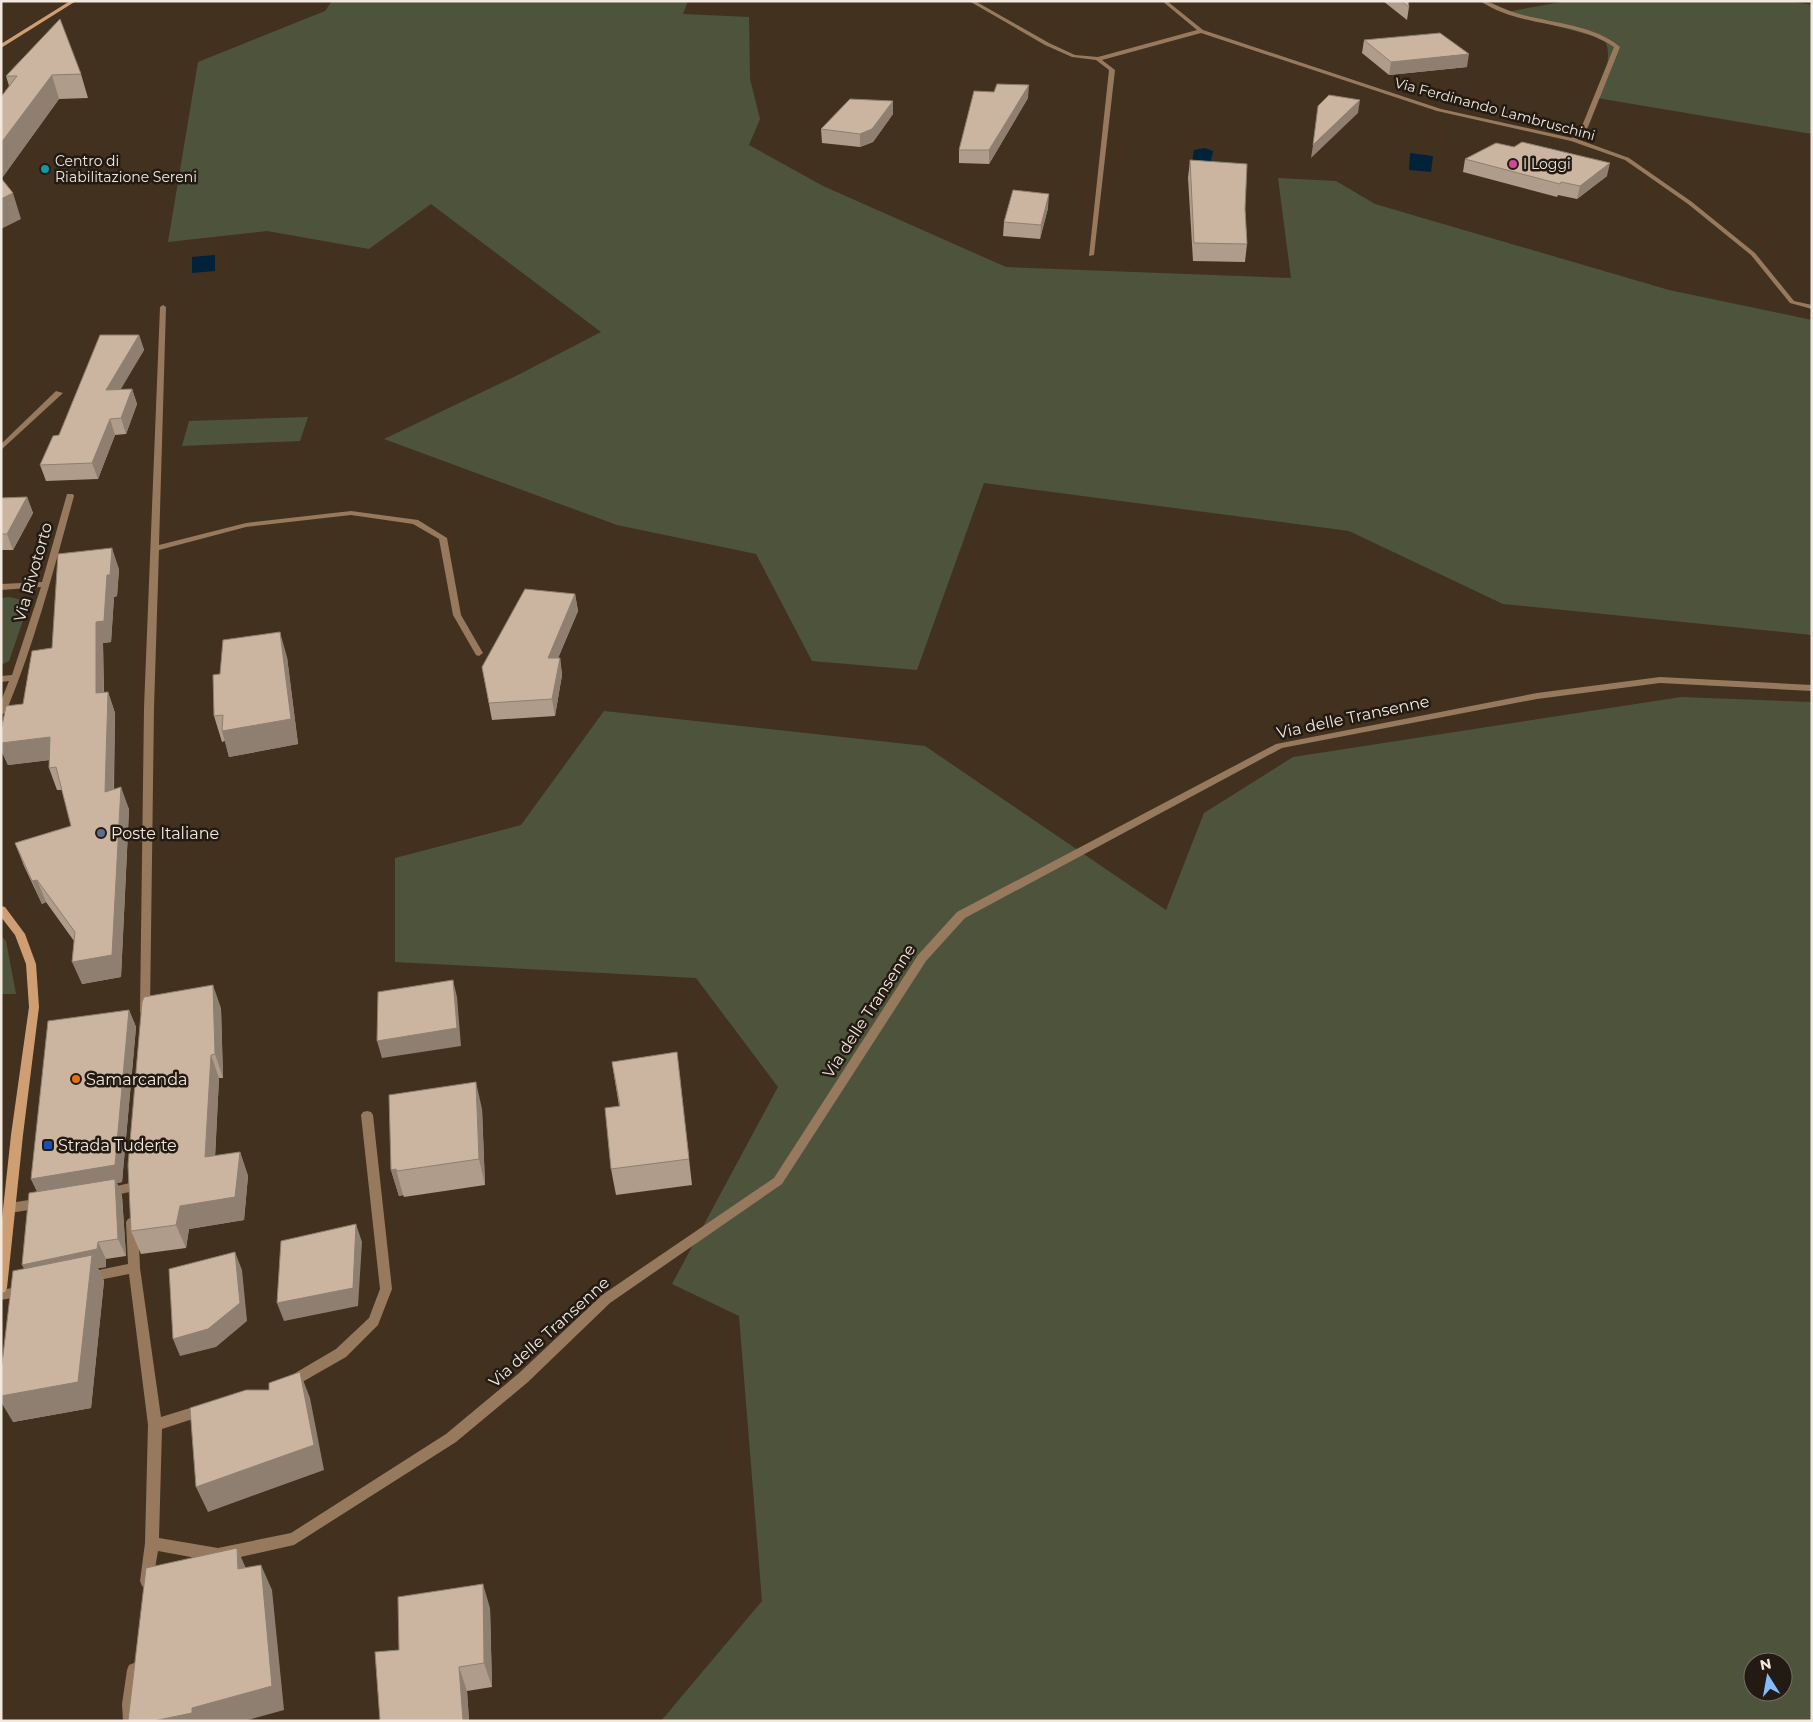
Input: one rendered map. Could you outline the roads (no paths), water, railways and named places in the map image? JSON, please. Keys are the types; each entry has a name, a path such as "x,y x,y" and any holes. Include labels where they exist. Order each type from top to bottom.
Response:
{"main road":[{"path":"2,45 74,1"},
{"path":"1,909 20,934 31,964 34,1007 1,1288"}],"street":[{"path":"971,1 1047,44 1074,56 1098,59 1201,31"},
{"path":"1164,1 1201,31"},
{"path":"1482,1 1519,17 1611,41 1618,47 1585,126 1573,140"},
{"name":"Via Ferdinando Lambruschini","path":"1201,31 1439,110 1573,140 1627,159 1690,203 1754,254 1792,302 1812,307"},
{"path":"1091,255 1112,70 1098,59"},
{"path":"143,1026 146,998 149,708 163,307"},
{"path":"1,448 59,393"},
{"name":"Via Rivotorto","path":"1,712 16,677 46,584 70,496"},
{"path":"156,548 246,525 296,518 351,513 415,522 443,538 457,615 479,653"},
{"path":"1,587 46,584"},
{"path":"1,678 16,677"},
{"name":"Via delle Transenne","path":"152,1543 218,1555 294,1539 451,1438 523,1378 606,1299 778,1181 922,958 961,914 1279,746 1537,696 1660,680 1812,688"},
{"path":"277,1388 287,1385 341,1353 374,1321 386,1289 367,1115"},
{"path":"93,1194 131,1193 134,1268 155,1424 152,1543 144,1595"},
{"path":"10,1208 56,1200"},
{"path":"77,1280 134,1268"},
{"path":"1,1295 39,1288"},
{"path":"155,1424 212,1408"},
{"path":"130,1721 129,1704 136,1654"}],"water":[{"path":"1205,148 1213,151 1210,164 1192,163 1194,150"},
{"path":"1410,153 1433,156 1431,172 1409,170"},
{"path":"215,255 215,271 192,273 192,257"}],"place":[{"name":"I Loggi","path":"1513,164"},
{"name":"Centro di Riabilitazione Sereni","path":"45,169"},
{"name":"Poste Italiane","path":"101,833"},
{"name":"Samarcanda","path":"76,1079"},
{"name":"Strada Tuderte","path":"48,1145"}]}
